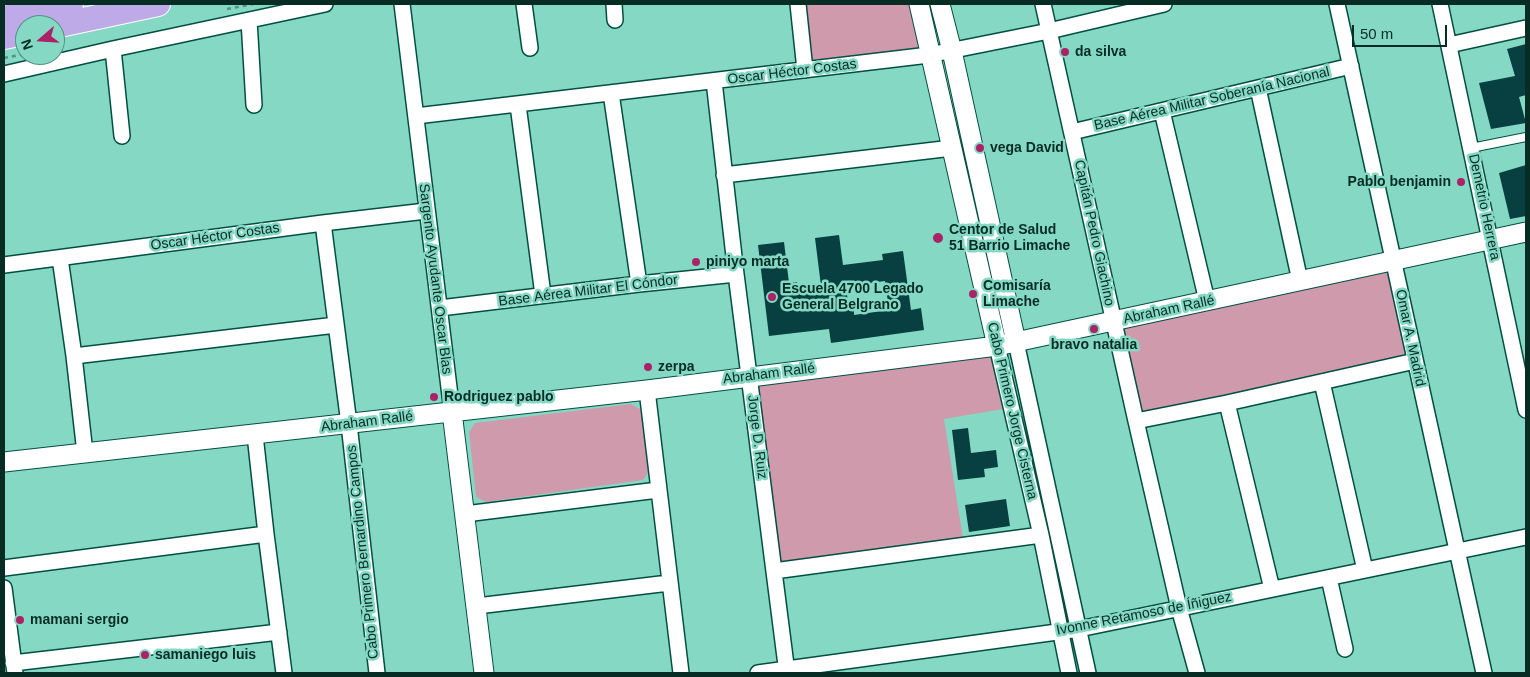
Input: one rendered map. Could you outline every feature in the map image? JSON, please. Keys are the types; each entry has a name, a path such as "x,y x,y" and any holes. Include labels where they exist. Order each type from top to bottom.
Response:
{"main road":[{"path":"4,18 71,4"},
{"path":"65,24 158,4"}],"street":[{"path":"4,74 326,4"},
{"name":"Sargento Ayudante Oscar Blas","path":"402,4 484,673"},
{"path":"524,4 530,48"},
{"path":"614,4 615,20"},
{"path":"798,4 805,70"},
{"name":"Cabo Primero Jorge Cisterna","path":"919,4 1040,535 1069,673"},
{"name":"Cabo Primero Jorge Cisterna","path":"940,4 952,51 1088,673"},
{"name":"Capitán Pedro Giachino","path":"1043,4 1179,608 1197,673"},
{"name":"Oscar Héctor Costas","path":"416,116 952,51 1049,31 1141,6 1164,4"},
{"name":"Omar A. Madrid","path":"1337,4 1484,673"},
{"name":"Demetrio Herrera","path":"1440,4 1526,410"},
{"path":"249,20 254,104"},
{"path":"1449,45 1526,28"},
{"path":"113,49 122,136"},
{"name":"Base Aérea Militar Soberanía Nacional","path":"1072,132 1352,66"},
{"name":"Jorge D. Ruiz","path":"714,81 736,274 787,672"},
{"path":"1258,88 1300,282"},
{"path":"611,93 639,284"},
{"path":"518,105 542,296"},
{"path":"1162,111 1207,301"},
{"path":"724,175 952,148"},
{"name":"Oscar Héctor Costas","path":"4,265 426,211"},
{"name":"Cabo Primero Bernardino Campos","path":"323,223 349,424 377,673"},
{"name":"Abraham Rallé","path":"4,462 647,390 997,346 1526,232"},
{"path":"60,258 85,453"},
{"name":"Base Aérea Militar El Cóndor","path":"440,308 736,274"},
{"path":"74,356 336,325"},
{"path":"1136,421 1227,403 1415,361"},
{"path":"1322,382 1365,570"},
{"path":"647,390 669,583 682,673"},
{"path":"1227,403 1272,589"},
{"path":"254,435 284,673"},
{"path":"465,514 658,490"},
{"path":"4,568 266,534"},
{"path":"774,571 1040,535"},
{"name":"Ivonne Retamoso de Íñiguez","path":"758,673 787,672 1079,629 1526,537"},
{"path":"1329,578 1345,649"},
{"path":"477,606 669,583"},
{"path":"4,588 14,668 279,632"}],"lane":[{"path":"1471,148 1526,136"}],"shaded area":[{"path":"800,4 917,4 929,55 807,68"},
{"path":"1393,261 1414,361 1136,420 1115,322"},
{"path":"996,348 1009,408 944,419 964,545 775,570 750,376"},
{"path":"631,404 642,410 648,473 643,480 486,502 476,497 469,432 475,423"}],"building":[{"path":"1526,44 1526,95 1519,97 1526,123 1491,129 1479,83 1515,76 1507,49"},
{"path":"1526,165 1526,216 1510,219 1499,173"},
{"path":"839,235 843,265 883,260 882,254 903,251 911,310 921,308 924,330 831,343 829,329 769,336 758,245 784,242 789,283 797,282 798,289 821,286 815,238","holes":["885,281 889,310 854,315 854,311 849,311 846,286"]},
{"path":"968,428 971,453 996,450 998,467 984,469 985,477 958,480 952,430"},
{"path":"1006,499 1010,526 969,532 965,505"}],"place":[{"name":"da silva","path":"1065,52"},
{"name":"vega David","path":"980,148"},
{"name":"Pablo benjamin","path":"1461,182"},
{"name":"Centor de Salud 51 Barrio Limache","path":"938,238"},
{"name":"piniyo marta","path":"696,262"},
{"name":"Comisaría Limache","path":"973,294"},
{"name":"Escuela 4700 Legado General Belgrano","path":"772,297"},
{"name":"bravo natalia","path":"1094,329"},
{"name":"zerpa","path":"648,367"},
{"name":"Rodriguez pablo","path":"434,397"},
{"name":"mamani sergio","path":"20,620"},
{"name":"samaniego luis","path":"145,655"}]}
